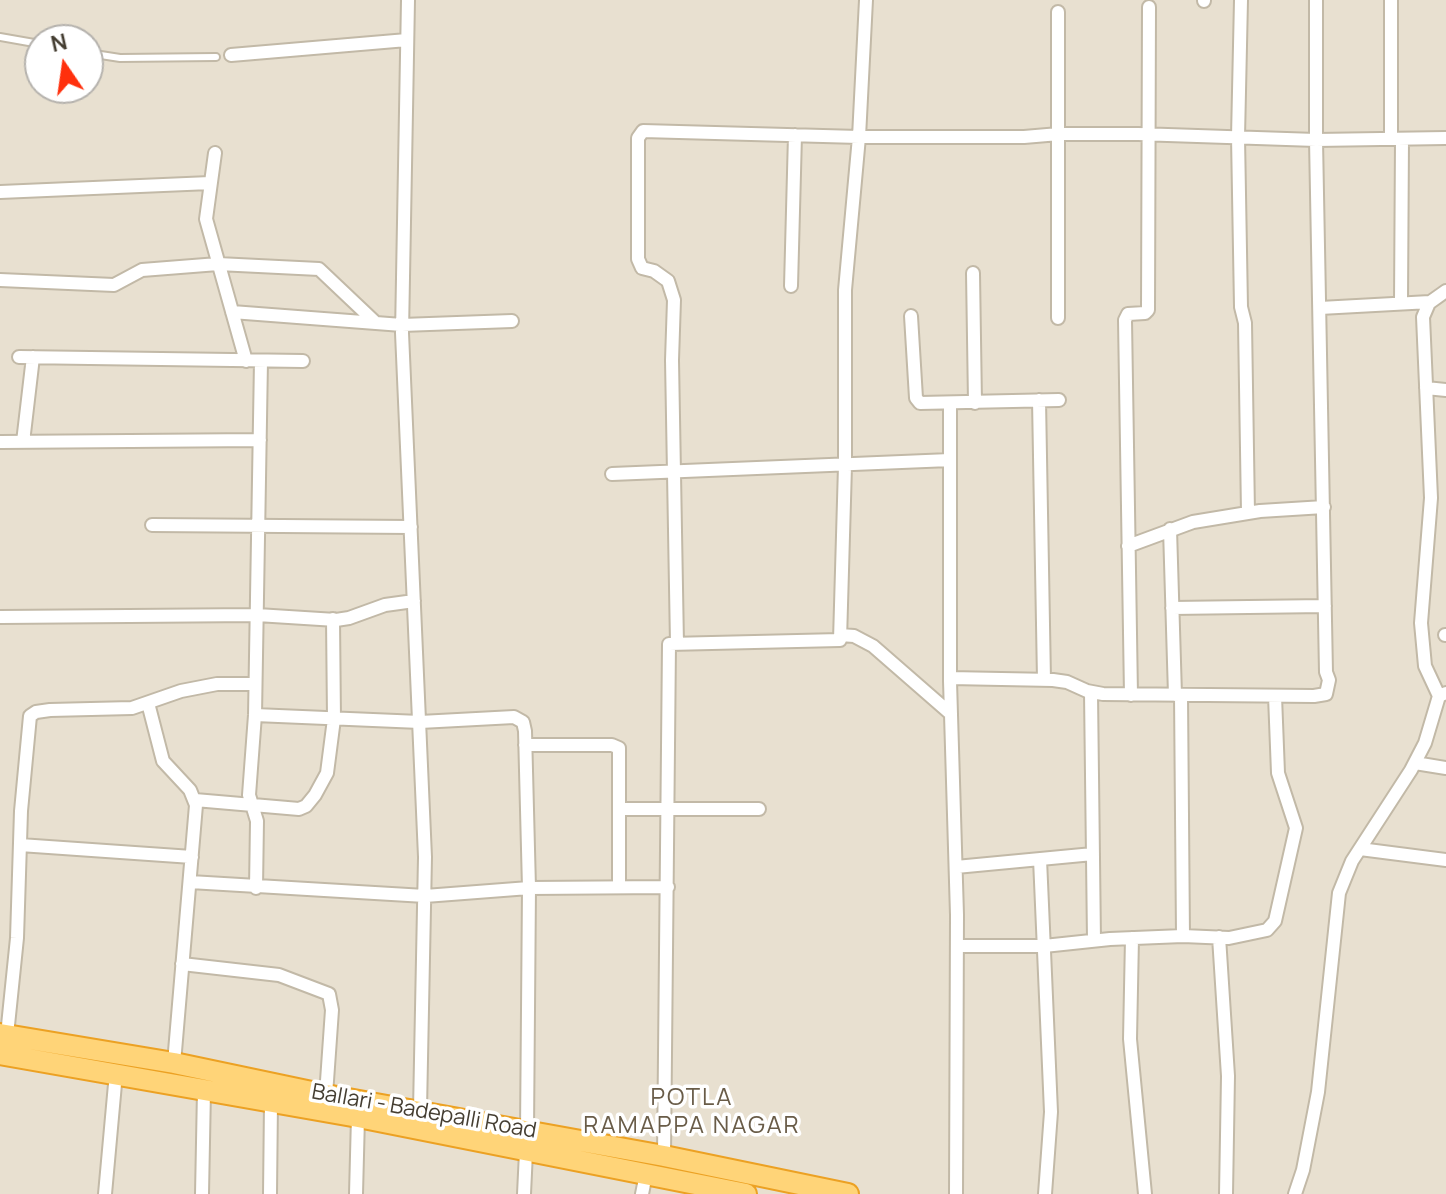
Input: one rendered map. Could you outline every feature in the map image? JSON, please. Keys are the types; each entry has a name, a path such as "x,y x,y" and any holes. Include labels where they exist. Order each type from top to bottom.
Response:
{"highway":[{"name":"Ballari - Badepalli Road","path":"2,1041 174,1063 326,1095 420,1110 527,1141 644,1184 746,1194"},
{"name":"Ballari - Badepalli Road","path":"2,1041 116,1073 204,1090 358,1117 527,1141 664,1156 848,1194"}],"street":[{"path":"408,0 402,325 425,896 420,1110"},
{"path":"664,1156 669,644 840,640 845,466 845,290 859,137 866,0"},
{"path":"1241,0 1238,137 1248,513"},
{"path":"950,678 1067,682 1091,693 1131,695 1322,696 1327,691 1316,0"},
{"path":"1391,0 1401,302"},
{"path":"1131,695 1125,320 1128,314 1148,310 1149,7"},
{"path":"1058,12 1058,318"},
{"path":"231,55 407,40"},
{"path":"677,644 672,360 674,300 668,281 654,271 642,268 638,259 638,138 643,131 859,137 1149,134 1316,140 1446,138"},
{"path":"791,286 795,135"},
{"path":"215,153 206,219 246,361"},
{"path":"0,192 210,183"},
{"path":"0,280 114,285 142,270 218,264 319,269 376,323"},
{"path":"973,273 975,403"},
{"path":"1295,1194 1303,1170 1318,1092 1339,893 1360,849 1415,763 1442,694 1425,666 1421,623 1431,498 1423,317 1430,302 1446,291"},
{"path":"1320,308 1430,302"},
{"path":"232,312 402,325 512,321"},
{"path":"911,316 916,398 922,404 1059,400"},
{"path":"19,357 303,361"},
{"path":"23,442 33,357"},
{"path":"256,888 257,821 249,787 255,715 261,361"},
{"path":"1426,388 1446,390"},
{"path":"1039,400 1044,680"},
{"path":"950,403 950,678 957,946 956,1194"},
{"path":"0,442 260,440"},
{"path":"612,474 950,460"},
{"path":"1128,546 1193,522 1248,513 1324,507"},
{"path":"152,525 411,527"},
{"path":"1170,529 1178,695 1183,936"},
{"path":"0,617 257,615 333,619 349,618 385,605 414,601"},
{"path":"1172,608 1325,606"},
{"path":"195,800 299,809 306,806 327,773 334,719 333,619"},
{"path":"840,635 854,636 873,646 951,714"},
{"path":"2,1041 17,938 28,720 33,713 50,710 132,708 181,691 210,685 255,684"},
{"path":"1091,693 1094,940"},
{"path":"957,946 1044,946 1132,938 1253,935 1271,926 1296,824 1278,773 1275,696"},
{"path":"148,703 163,761 190,790 195,800 174,1063"},
{"path":"255,715 420,722 514,717 525,726 529,888 524,1194"},
{"path":"525,745 612,745 619,748 619,886"},
{"path":"1415,763 1446,768"},
{"path":"620,809 759,809"},
{"path":"20,845 192,857"},
{"path":"1360,849 1446,860"},
{"path":"956,867 1093,854"},
{"path":"1040,859 1051,1112 1045,1194"},
{"path":"190,882 425,896 529,888 668,887"},
{"path":"1219,937 1228,1076 1226,1194"},
{"path":"1132,938 1130,1039 1145,1194"},
{"path":"182,964 279,975 329,994 332,1010 326,1095"},
{"path":"105,1194 116,1073"},
{"path":"202,1194 204,1090"},
{"path":"270,1194 271,1102"},
{"path":"356,1194 358,1117"}],"lane":[{"path":"0,37 24,41"},
{"path":"104,56 216,57"}],"shaded area":[{"path":"0,0 1446,0 1446,1194 0,1194"}],"district":[{"name":"POTLA RAMAPPA NAGAR","path":"692,1112"}]}
